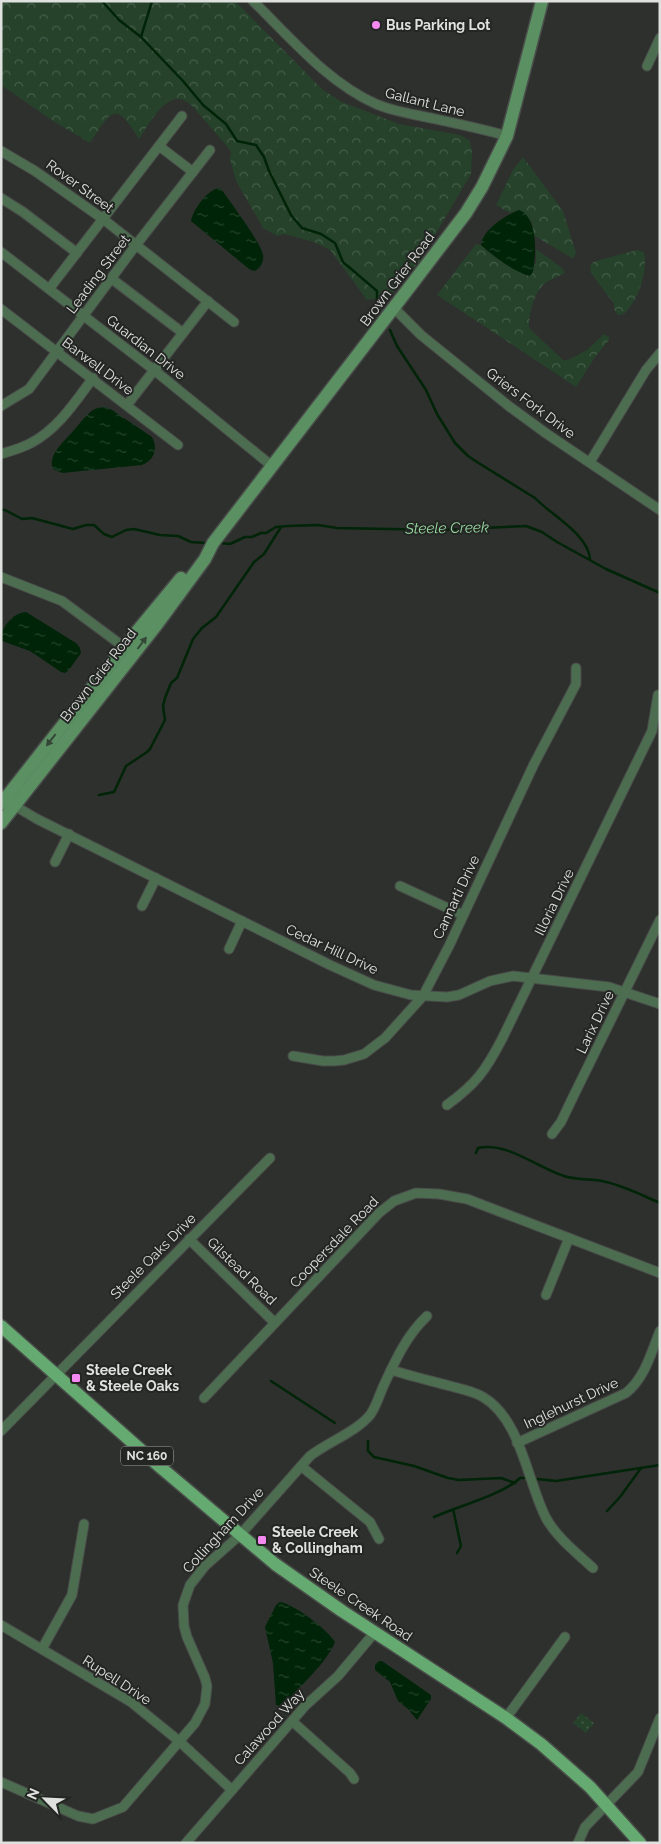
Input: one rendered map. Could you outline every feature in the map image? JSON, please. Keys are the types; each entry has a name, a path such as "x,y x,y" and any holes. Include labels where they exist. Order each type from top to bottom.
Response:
{"main road":[{"name":"Brown Grier Road","path":"5,802 69,737 173,602 204,559 212,543 394,308 478,194 490,174 507,136 542,1"},
{"name":"Brown Grier Road","path":"1,823 5,802 124,646 212,543"},
{"path":"69,737 76,718 120,661 124,654 124,646"},
{"name":"Steele Creek Road","path":"1,1326 240,1535 306,1586 506,1718 565,1765 606,1804 640,1843"}],"street":[{"name":"Gallant Lane","path":"253,1 313,60 334,78 358,94 393,109 507,136"},
{"path":"647,66 660,38"},
{"path":"49,289 182,116"},
{"path":"159,146 193,172"},
{"name":"Leading Street","path":"1,405 29,389 136,245 210,150"},
{"name":"Rover Street","path":"1,151 35,171 103,219 234,322"},
{"path":"1,198 23,212 77,253"},
{"name":"Guardian Drive","path":"1,252 154,370 272,466"},
{"path":"112,279 183,333"},
{"path":"127,405 208,301"},
{"name":"Griers Fork Drive","path":"394,308 421,335 510,407 546,434 660,510"},
{"name":"Barwell Drive","path":"1,309 178,445"},
{"path":"590,462 646,370 660,353"},
{"path":"1,454 29,444 54,427 66,415 93,378"},
{"path":"2,579 62,601 124,646"},
{"name":"Cannarti Drive","path":"293,1056 334,1061 364,1054 385,1038 423,996 534,764 576,684 576,668"},
{"name":"Illoria Drive","path":"447,1104 471,1087 490,1062 652,731 658,695"},
{"name":"Cedar Hill Drive","path":"5,802 371,984 423,996 447,997 458,995 502,977 532,978 601,986 625,991 660,1004"},
{"path":"55,862 69,834"},
{"path":"142,906 156,878"},
{"path":"400,886 463,915"},
{"name":"Larix Drive","path":"552,1134 561,1122 660,920"},
{"path":"229,949 242,921"},
{"name":"Steele Oaks Drive","path":"56,1374 270,1158"},
{"name":"Coopersdale Road","path":"204,1398 379,1213 394,1201 412,1194 432,1193 467,1199 660,1273"},
{"path":"546,1296 569,1238"},
{"name":"Gilstead Road","path":"189,1239 275,1323"},
{"name":"Collingham Drive","path":"1,1782 78,1816 93,1819 123,1807 179,1742 201,1713 205,1704 207,1686 201,1666 186,1637 183,1605 190,1585 197,1575 240,1535 310,1456 363,1422 376,1405 405,1342 413,1330 427,1316"},
{"name":"Inglehurst Drive","path":"517,1443 626,1393 641,1376 660,1331"},
{"path":"391,1370 475,1393 484,1397 498,1409 505,1418 517,1443 545,1515 552,1527 593,1568"},
{"path":"1,1431 56,1374"},
{"path":"302,1466 370,1522 379,1539"},
{"path":"42,1649 72,1595 84,1524"},
{"name":"Rupell Drive","path":"1,1625 131,1702 232,1790"},
{"name":"Calawood Way","path":"186,1843 306,1704 338,1676 375,1632"},
{"path":"506,1718 565,1637"},
{"path":"578,1843 585,1827 638,1772 660,1718"},
{"path":"292,1721 350,1773 354,1779"}],"green space":[{"path":"1,1 235,1 323,90 342,102 399,124 460,135 470,141 472,152 471,174 419,262 389,297 367,300 330,250 314,242 284,234 277,236 263,228 236,181 230,159 231,152 197,111 187,102 180,99 172,100 165,104 139,139 119,114 114,114 104,123 90,143 53,121 1,85"},
{"path":"523,157 563,211 576,253 574,258 533,235 532,222 519,210 510,213 496,205 513,170"},
{"path":"476,244 481,245 499,260 536,264 536,249 565,272 540,288 532,304 529,328 563,360 568,360 587,350 604,334 609,337 609,340 595,357 576,387 437,295"},
{"path":"637,250 644,252 645,260 641,285 629,308 624,314 618,315 614,309 614,304 591,273 591,266 596,261"},
{"path":"581,1713 594,1723 586,1733 573,1723"}],"water":[{"path":"219,188 245,223 261,250 263,255 262,263 254,271 249,269 191,221 201,201 210,192"},
{"path":"519,210 530,220 533,229 535,258 532,274 529,276 504,263 481,245 482,239 490,229 508,215"},
{"path":"105,407 152,437 155,449 150,460 142,465 62,473 53,469 53,458 62,443 90,412 97,408"},
{"path":"26,612 76,643 80,648 81,653 65,673 30,651 2,641 3,631 8,622 16,615"},
{"path":"280,1602 294,1607 310,1618 335,1642 325,1659 282,1706 276,1705 273,1663 265,1627 276,1605"},
{"path":"382,1661 431,1695 431,1699 417,1720 398,1701 390,1682 375,1670 375,1665"}],"waterway":[{"path":"102,1 119,20 141,37 203,105 226,124 237,141 256,145 264,157 291,215 302,228 321,234 335,243 343,262 377,291 377,310"},
{"path":"141,37 152,1"},
{"path":"390,330 397,346 426,390 437,414 455,443 468,456 535,498 568,526 583,541 590,559"},
{"name":"Steele Creek","path":"1,510 5,510 22,519 32,518 73,529 94,525 104,534 112,537 126,530 134,529 160,535 178,536 191,542 205,543"},
{"name":"Steele Creek","path":"220,543 230,544 245,537 266,533 276,527 287,526 318,525 337,528 442,530 526,526 542,532 606,569 660,593"},
{"path":"99,795 114,792 126,766 150,749 165,720 163,706 165,698 171,683 177,678 193,639 202,628 216,617 254,562 264,554 281,527"},
{"path":"476,1153 478,1148 500,1148 564,1176 610,1183 660,1203"},
{"path":"271,1381 335,1423"},
{"path":"368,1441 368,1451 374,1457 414,1466 448,1478 459,1480 501,1478 515,1483"},
{"path":"537,1479 556,1481 660,1465"},
{"path":"607,1511 620,1497 641,1468"},
{"path":"434,1517 492,1495 520,1478 524,1478"},
{"path":"453,1509 461,1546 457,1553"}],"place":[{"name":"Bus Parking Lot","path":"376,25"},
{"name":"Steele Creek & Steele Oaks","path":"76,1378"},
{"name":"Steele Creek & Collingham","path":"262,1540"}]}
